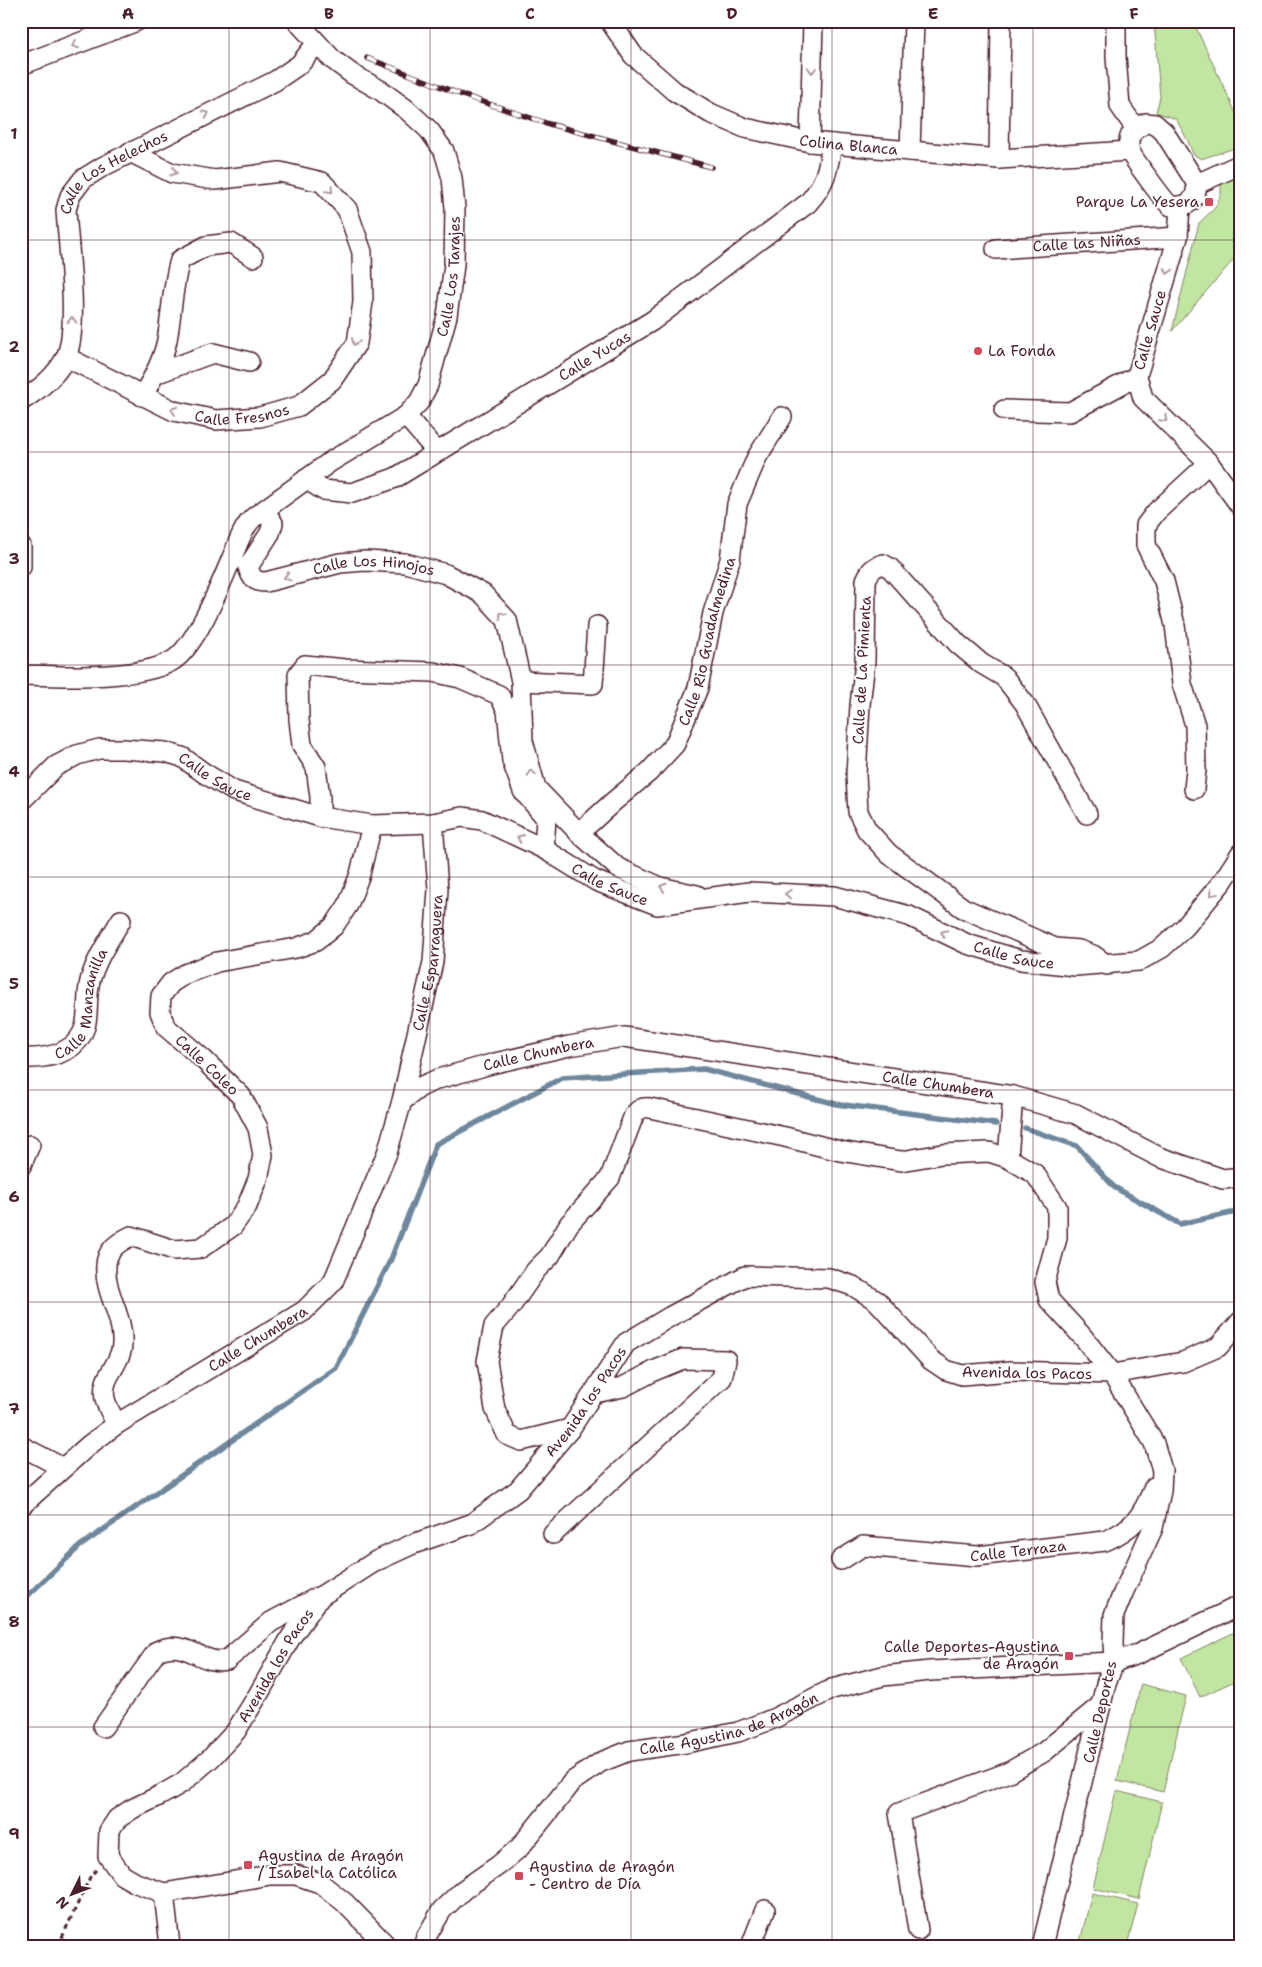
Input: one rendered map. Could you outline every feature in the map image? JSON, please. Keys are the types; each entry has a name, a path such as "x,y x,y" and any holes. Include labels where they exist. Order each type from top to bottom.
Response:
{"street":[{"path":"21,65 137,21"},
{"name":"Calle Los Tarajes","path":"260,513 306,479 406,416 419,402 428,385 447,316 454,265 455,208 452,178 444,151 429,130 406,109 332,59 297,21"},
{"name":"Colina Blanca","path":"610,21 633,55 674,90 702,108 745,128 810,142 999,159 1130,150"},
{"path":"810,142 813,21"},
{"path":"910,151 914,21"},
{"path":"999,159 1001,21"},
{"path":"1116,21 1116,57 1120,106 1136,129"},
{"name":"Calle Los Helechos","path":"21,401 53,377 66,357 73,324 66,210 70,196 83,179 130,152 275,81 300,64 317,43"},
{"path":"1146,123 1155,124 1164,132 1197,184 1196,194 1190,202 1180,206 1170,206 1162,198 1130,150 1129,140 1136,129 1146,123"},
{"name":"Calle Yucas","path":"306,479 323,490 352,493 395,478 652,320 808,203 820,190 828,166 832,144"},
{"name":"Calle Fresnos","path":"66,357 174,411 216,420 260,417 299,406 332,380 357,343 362,302 362,252 347,209 322,182 280,172 215,180 172,173 130,152"},
{"path":"1197,184 1241,164"},
{"name":"Calle Sauce","path":"1180,206 1178,237 1137,376 1143,398 1209,463 1241,507"},
{"name":"Calle las Niñas","path":"996,249 1178,237"},
{"path":"142,396 156,374 167,342 174,278 180,260 206,246 231,243 253,257"},
{"path":"156,374 213,353 249,362"},
{"path":"1004,410 1070,412 1137,376"},
{"path":"406,416 437,452"},
{"name":"Calle Rio Guadalmedina","path":"580,833 649,772 675,744 698,688 713,614 730,560 737,504 757,457 782,417"},
{"path":"1194,790 1196,770 1194,725 1182,684 1175,625 1164,581 1146,544 1146,525 1156,512 1209,463"},
{"path":"21,675 75,676 148,671 173,661 189,643 206,616 242,534 253,517 260,513"},
{"name":"Calle Los Hinojos","path":"260,513 268,516 273,523 270,533 248,567 250,576 257,582 266,582 340,563 365,561 405,564 446,574 483,594 507,620 521,681 523,741 536,788 618,868 660,887 711,898"},
{"path":"21,546 21,566"},
{"name":"Calle de La Pimienta","path":"1088,814 1025,704 1004,677 982,664 958,644 890,568 883,564 876,566 870,571 866,580 865,662 860,705 856,775 858,812 867,830 889,854 963,908 1055,948 1078,950 1107,964"},
{"path":"521,681 593,684 597,626"},
{"path":"320,817 320,797 316,767 302,746 299,720 298,674 305,665 345,669 433,672 460,678 498,694 507,710 512,762 523,791 546,818 544,849"},
{"name":"Calle Sauce","path":"21,801 56,766 76,755 99,749 165,752 182,757 234,791 320,817 372,825 433,823 462,817 482,820 544,849 596,881 657,905 749,892 834,896 909,916 967,944 1021,960 1075,966 1139,961 1162,948 1185,927 1217,889 1241,853"},
{"name":"Calle Esparraguera","path":"402,1101 433,962 438,889 433,823"},
{"name":"Calle Coleo","path":"117,1424 106,1406 104,1391 108,1376 117,1362 122,1346 123,1329 108,1288 106,1265 109,1253 118,1242 131,1236 174,1250 201,1248 232,1226 247,1206 258,1179 263,1155 258,1128 241,1096 203,1059 166,1027 160,1012 161,996 171,983 185,974 217,962 296,948 316,941 334,926 348,905 360,874 372,825"},
{"name":"Calle Manzanilla","path":"21,1058 57,1055 72,1047 80,1038 85,1026 90,982 100,954 121,920"},
{"name":"Calle Chumbera","path":"21,1506 63,1468 117,1424 304,1311 333,1282 387,1153 402,1101 420,1087 438,1079 504,1061 569,1046 624,1037 1013,1096 1076,1114 1159,1157 1223,1179 1241,1177"},
{"path":"1008,1158 1013,1096"},
{"path":"570,1429 521,1441 507,1436 495,1409 487,1361 494,1326 511,1306 536,1270 550,1256 569,1224 610,1178 634,1115 638,1110 644,1108 785,1137 840,1151 901,1162 942,1154 988,1152 1008,1158 1035,1174 1058,1207 1057,1238 1045,1282 1049,1300 1083,1337 1112,1374"},
{"path":"21,1166 30,1144"},
{"name":"Avenida los Pacos","path":"108,1856 109,1831 117,1819 182,1783 211,1758 236,1731 291,1637 321,1596 376,1561 413,1544 471,1524 518,1490 570,1429 626,1343 744,1276 829,1278 853,1286 877,1301 930,1360 946,1370 962,1375 1010,1371 1112,1374 1183,1362 1201,1356 1218,1347 1241,1321"},
{"path":"553,1534 722,1378 726,1360 683,1359 623,1387 595,1393"},
{"name":"Calle Deportes","path":"1042,1946 1101,1705 1114,1662 1114,1615 1153,1528 1162,1491 1162,1470 1154,1444 1112,1374"},
{"path":"21,1446 63,1468"},
{"name":"Calle Terraza","path":"841,1560 863,1546 978,1556 1105,1541 1124,1532 1136,1521 1148,1503 1162,1470"},
{"path":"103,1727 157,1651 167,1646 176,1646 219,1662 227,1660 271,1622 321,1596"},
{"name":"Calle Agustina de Aragón","path":"424,1946 426,1937 442,1910 463,1890 520,1847 573,1781 601,1762 629,1751 686,1743 738,1732 773,1719 832,1689 884,1676 930,1671 1114,1662 1138,1654 1241,1605"},
{"path":"271,1622 291,1637"},
{"path":"918,1930 899,1813 1009,1772 1044,1752 1101,1705"},
{"path":"108,1856 122,1875 136,1883 164,1893 270,1875 296,1875 320,1883 344,1902 387,1946"},
{"path":"164,1893 170,1946"},
{"path":"751,1946 765,1910"}],"path":[{"path":"58,1946 92,1875 108,1856"}],"green space":[{"path":"1154,21 1193,21 1241,124 1241,146 1201,159 1193,154 1176,119 1156,112 1160,97"},
{"path":"1241,170 1241,251 1172,331 1199,223 1215,208 1221,194 1221,178"},
{"path":"1241,1629 1241,1678 1200,1697 1181,1658"},
{"path":"1141,1684 1186,1696 1163,1792 1117,1781"},
{"path":"1116,1791 1162,1802 1139,1899 1093,1888"},
{"path":"1092,1893 1138,1904 1127,1946 1079,1946"}],"waterway":[{"path":"21,1602 80,1546 336,1368 391,1259 436,1144 562,1078 704,1069 836,1104 996,1124"},
{"path":"1025,1128 1077,1146 1114,1187 1180,1224 1241,1211"}],"railway":[{"path":"367,58 465,96 549,124 711,167"}],"place":[{"name":"Parque La Yesera","path":"1209,202"},
{"name":"La Fonda","path":"978,351"},
{"name":"Calle Deportes-Agustina de Aragón","path":"1069,1656"},
{"name":"Agustina de Aragón / Isabel la Católica","path":"248,1865"},
{"name":"Agustina de Aragón - Centro de Día","path":"519,1876"}]}
